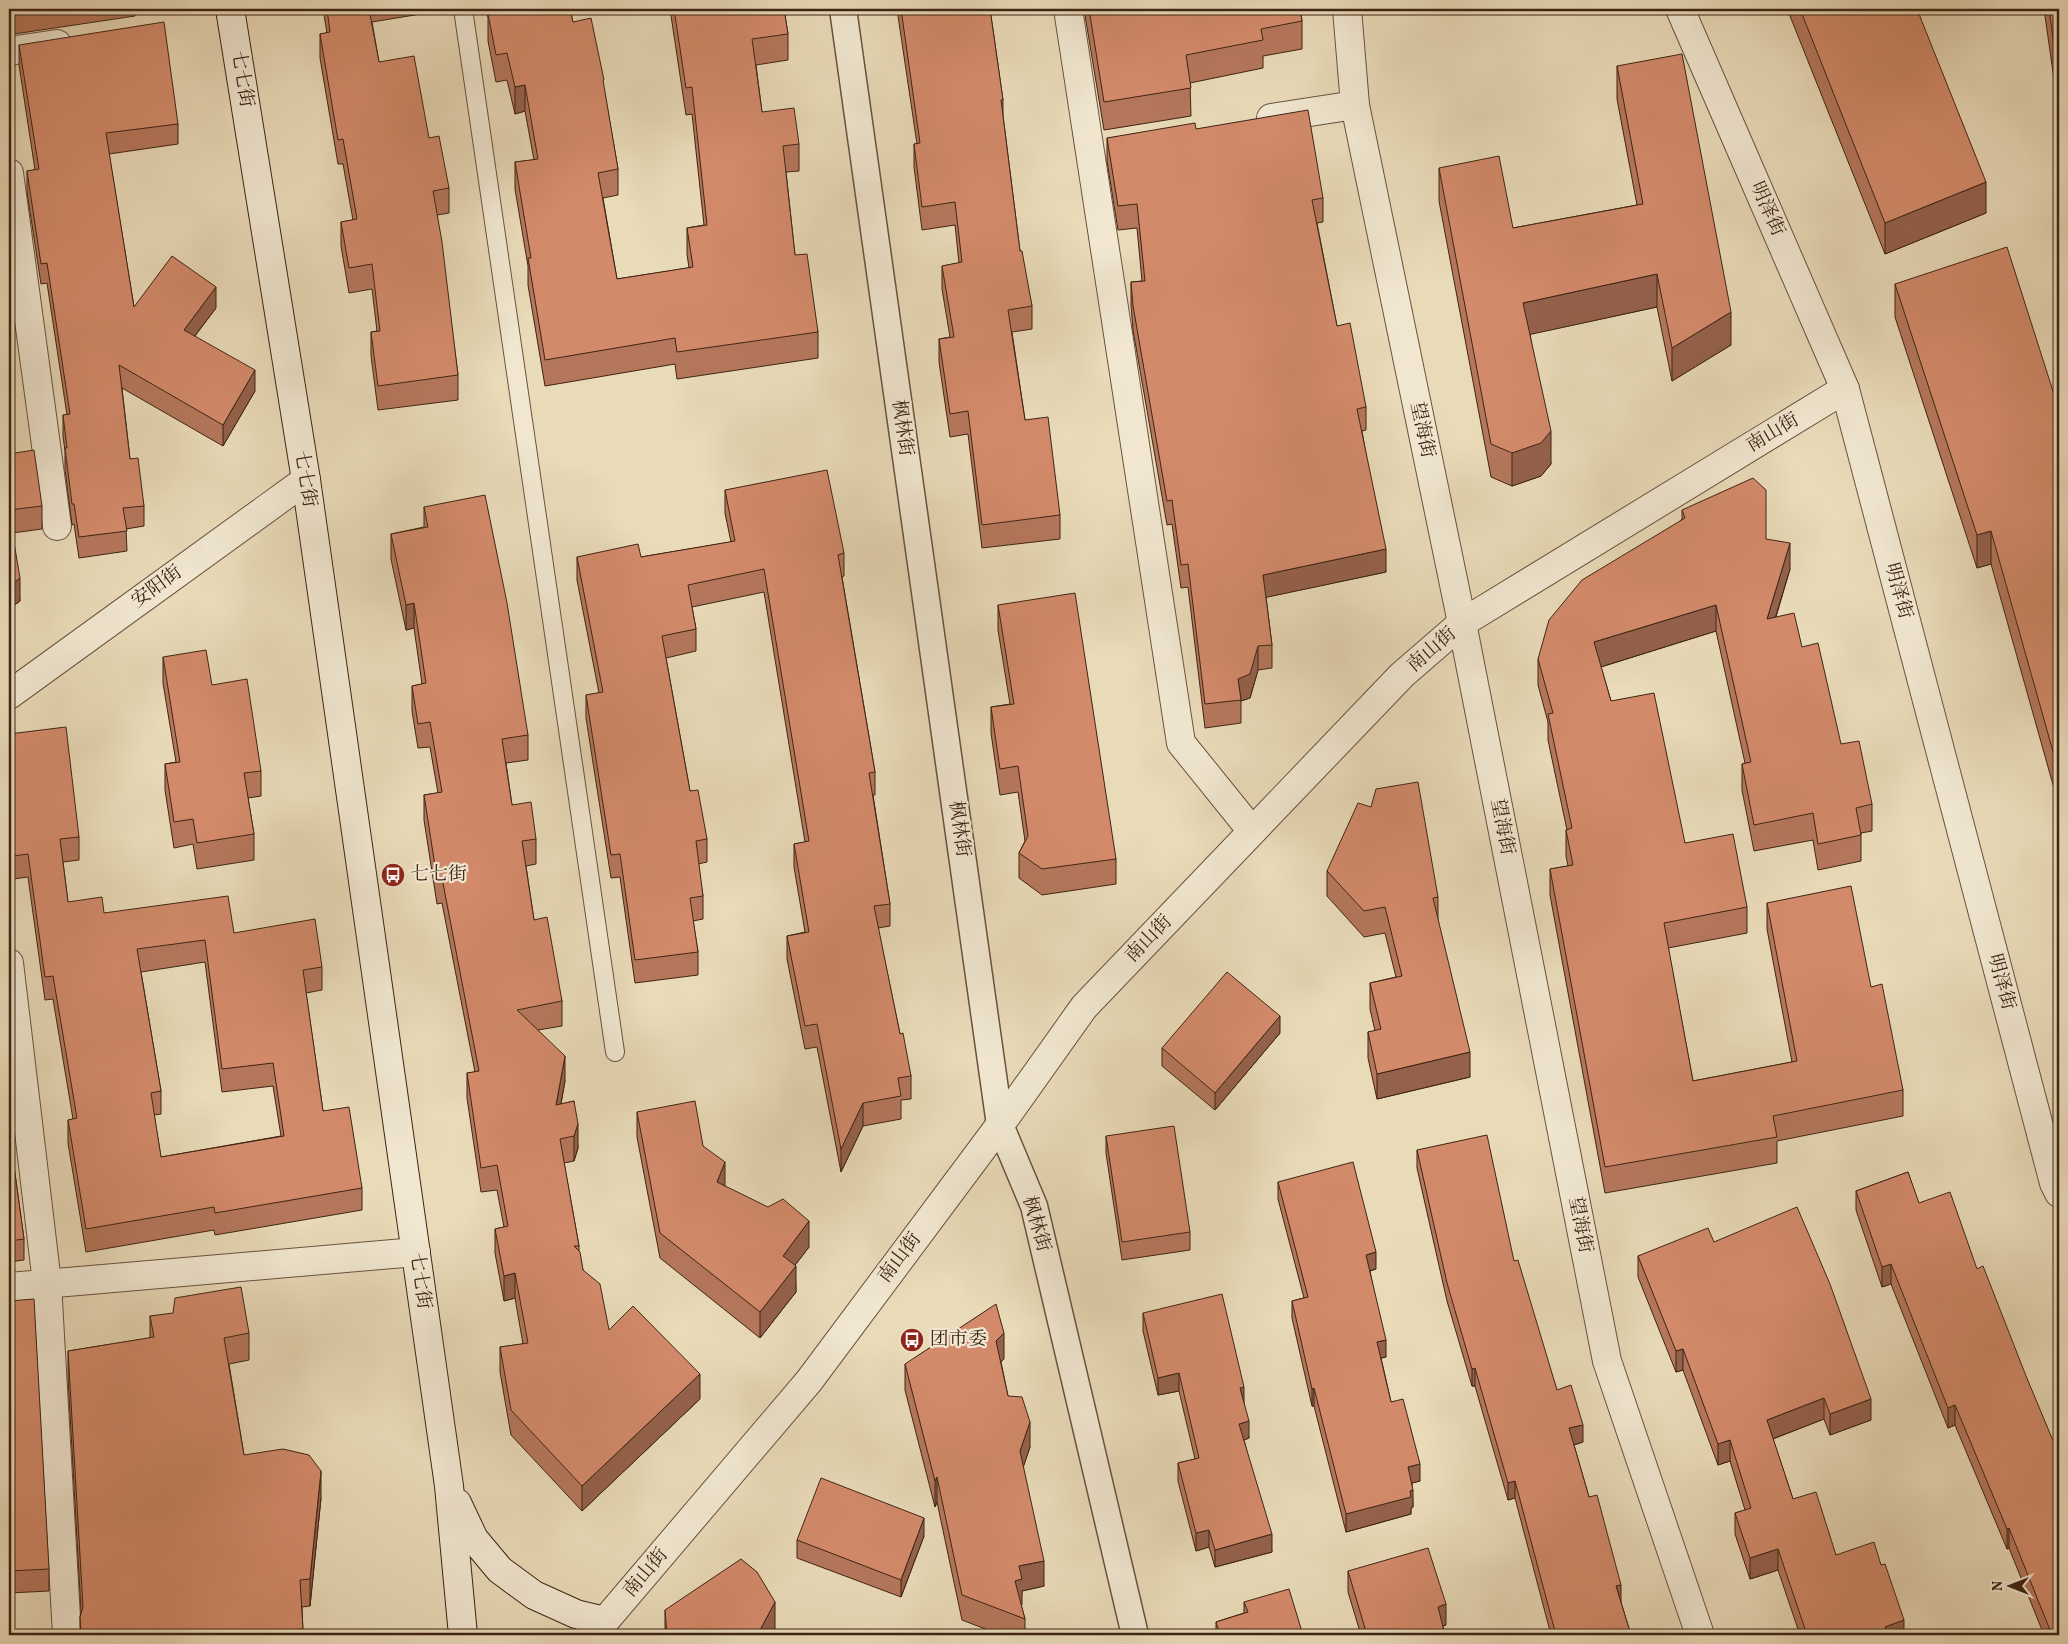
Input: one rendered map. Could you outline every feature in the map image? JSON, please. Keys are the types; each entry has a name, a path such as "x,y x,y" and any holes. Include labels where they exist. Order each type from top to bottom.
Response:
{"street":[{"name":"七七街","path":"230,9 306,480 449,1486 462,1635"},
{"name":"枫林街","path":"843,9 1000,1125 1034,1206 1135,1635"},
{"path":"1068,9 1100,146 1181,743 1252,830"},
{"name":"望海街","path":"1347,9 1355,105 1462,623 1607,1362 1700,1635"},
{"name":"明泽街","path":"1680,9 1845,389 2054,1184 2059,1193"},
{"path":"9,51 77,41"},
{"path":"1247,122 1355,105"},
{"path":"9,173 57,526"},
{"name":"南山街","path":"597,1628 809,1381 1000,1125 1084,1007 1402,675 1462,623 1845,389"},
{"name":"安阳街","path":"9,695 306,480"},
{"path":"9,963 47,1283 67,1635"},
{"path":"9,1287 416,1252"},
{"path":"449,1486 474,1539 500,1570 534,1595 576,1614 597,1628"}],"lane":[{"path":"463,9 615,1052"}],"building":[{"path":"14,9 37,9 14,12"},
{"path":"327,9 369,9 379,62 414,56 429,138 439,136 449,188 433,191 442,242 458,375 378,386 371,332 380,331 372,264 349,268 341,222 357,219 343,139 338,140 320,34 330,32"},
{"path":"490,9 570,9 573,22 591,18 604,80 618,169 598,173 617,279 693,267 687,228 707,225 692,87 686,88 674,9 784,9 788,34 752,39 762,112 794,108 799,144 783,146 795,255 807,254 818,332 677,352 675,338 545,360 528,258 531,258 515,162 538,159 525,85 515,87 507,53 496,55 488,14 491,13"},
{"path":"901,9 990,9 1003,100 1001,100 1020,251 1022,251 1032,306 1008,310 1025,420 1048,417 1060,515 982,525 968,411 950,414 939,339 954,337 942,266 962,262 955,202 922,207 914,144 920,143"},
{"path":"1089,9 1300,9 1302,21 1261,29 1263,40 1186,55 1191,88 1104,102"},
{"path":"1800,9 1917,9 1986,182 1885,223"},
{"path":"2049,9 2059,9 2059,81"},
{"path":"164,22 178,124 106,133 134,307 172,256 216,287 184,330 255,370 223,425 119,365 130,459 138,458 144,506 123,508 127,531 79,537 74,504 72,504 65,448 67,448 63,415 70,414 47,263 41,264 27,171 39,169 19,45"},
{"path":"1682,54 1731,312 1672,348 1657,274 1523,303 1551,431 1541,443 1512,453 1491,444 1439,168 1499,156 1513,228 1643,204 1617,66"},
{"path":"1308,110 1323,198 1312,200 1337,326 1350,323 1366,407 1357,409 1386,549 1263,575 1272,645 1258,646 1250,674 1238,679 1241,700 1205,704 1188,564 1181,565 1172,500 1167,501 1133,306 1131,282 1145,281 1137,204 1118,206 1107,138 1195,123 1196,129"},
{"path":"2007,247 2059,410 2059,773 1991,531 1977,535 1895,284"},
{"path":"34,450 42,506 9,510 9,454"},
{"path":"827,470 844,553 838,555 875,772 869,773 890,904 874,906 900,1034 903,1033 911,1076 898,1078 901,1096 863,1103 841,1149 817,1024 805,1026 787,936 809,932 794,844 809,841 764,569 688,585 696,629 662,636 690,791 698,790 707,839 696,841 703,896 690,898 698,952 635,960 620,854 611,855 586,695 603,692 577,557 638,544 641,557 735,541 725,490"},
{"path":"1753,478 1766,490 1766,539 1790,543 1767,619 1794,613 1802,647 1818,643 1841,744 1859,741 1872,804 1856,808 1861,835 1818,844 1813,813 1754,825 1742,764 1751,762 1716,605 1594,642 1611,701 1654,693 1685,843 1733,834 1747,907 1664,923 1693,1081 1797,1061 1767,903 1851,886 1871,987 1882,984 1903,1090 1773,1116 1777,1137 1605,1167 1550,869 1573,865 1566,830 1572,828 1548,714 1553,713 1538,659 1549,620 1582,580 1685,518 1682,510"},
{"path":"485,495 507,603 528,735 502,739 512,805 531,802 536,839 522,841 534,920 547,917 562,1001 517,1010 565,1056 556,1105 574,1101 578,1124 574,1136 560,1139 579,1246 574,1246 580,1252 583,1270 600,1284 609,1330 633,1306 700,1374 582,1486 511,1410 500,1347 528,1343 515,1273 504,1276 495,1229 508,1226 497,1165 481,1168 467,1073 479,1071 442,878 437,879 424,795 442,792 430,722 418,724 412,686 426,683 414,603 406,605 391,534 428,527 424,507"},
{"path":"9,513 20,578 9,587"},
{"path":"1075,593 1116,859 1042,869 1019,853 1028,836 1018,766 1000,769 991,707 1014,704 998,605"},
{"path":"206,650 212,685 247,679 261,771 244,773 254,834 197,843 193,819 174,822 165,764 180,762 163,657"},
{"path":"66,727 79,837 60,839 68,902 102,897 104,913 228,896 234,933 315,919 322,967 303,970 323,1111 349,1107 362,1188 215,1213 214,1207 86,1229 68,1120 77,1118 53,976 45,977 28,854 13,856 9,821 9,734","holes":["205,940 222,1069 273,1063 284,1136 161,1157 151,1093 161,1091 137,949"]},
{"path":"1418,782 1438,897 1433,898 1470,1052 1377,1074 1368,1032 1381,1029 1370,983 1402,976 1385,907 1364,911 1327,871 1358,803 1371,807 1376,789"},
{"path":"1227,972 1280,1016 1215,1093 1162,1048"},
{"path":"695,1101 703,1146 725,1162 717,1182 768,1207 783,1199 809,1221 783,1256 796,1266 760,1312 660,1233 637,1112"},
{"path":"1174,1126 1190,1232 1122,1242 1106,1136"},
{"path":"9,1130 24,1239 9,1241"},
{"path":"1487,1135 1514,1261 1518,1260 1557,1390 1571,1385 1583,1425 1569,1428 1589,1497 1597,1495 1621,1585 1616,1586 1631,1635 1556,1635 1515,1481 1508,1483 1475,1368 1472,1369 1447,1283 1417,1150"},
{"path":"1353,1162 1376,1252 1366,1255 1386,1340 1377,1342 1391,1402 1403,1399 1420,1464 1408,1467 1413,1490 1410,1491 1411,1497 1346,1514 1314,1388 1312,1389 1292,1301 1308,1297 1278,1182"},
{"path":"1908,1172 1919,1203 1950,1192 1977,1269 1983,1266 2059,1455 2059,1635 2052,1635 2009,1528 2007,1529 1955,1405 1948,1408 1891,1264 1882,1267 1856,1191"},
{"path":"1797,1207 1830,1284 1871,1399 1830,1414 1824,1398 1767,1420 1793,1499 1816,1492 1836,1555 1874,1542 1881,1565 1885,1564 1904,1620 1885,1627 1888,1635 1807,1635 1778,1549 1750,1558 1735,1513 1751,1508 1730,1440 1718,1444 1683,1349 1676,1351 1638,1256 1708,1228 1714,1242"},
{"path":"241,1287 249,1333 224,1338 244,1455 283,1449 309,1455 321,1471 310,1579 300,1580 303,1629 290,1630 290,1635 81,1635 80,1617 83,1607 68,1351 154,1337 150,1316 173,1313 175,1298"},
{"path":"1222,1294 1244,1387 1240,1388 1249,1421 1239,1424 1272,1534 1215,1550 1209,1530 1196,1533 1178,1463 1199,1458 1179,1373 1158,1378 1143,1313"},
{"path":"34,1299 49,1569 9,1571 9,1301"},
{"path":"996,1304 1004,1333 996,1341 1008,1396 1022,1397 1030,1422 1020,1451 1044,1561 1019,1566 1022,1579 1015,1581 1025,1619 962,1595 937,1477 935,1481 905,1364"},
{"path":"821,1478 924,1518 901,1580 797,1540"},
{"path":"1428,1548 1446,1604 1438,1607 1445,1635 1367,1635 1348,1571"},
{"path":"741,1559 757,1572 775,1602 759,1632 800,1635 667,1635 665,1610"},
{"path":"1289,1589 1303,1635 1220,1635 1216,1622 1248,1612 1244,1602"}],"place":[{"name":"七七街","path":"393,875"},
{"name":"团市委","path":"912,1340"}]}
